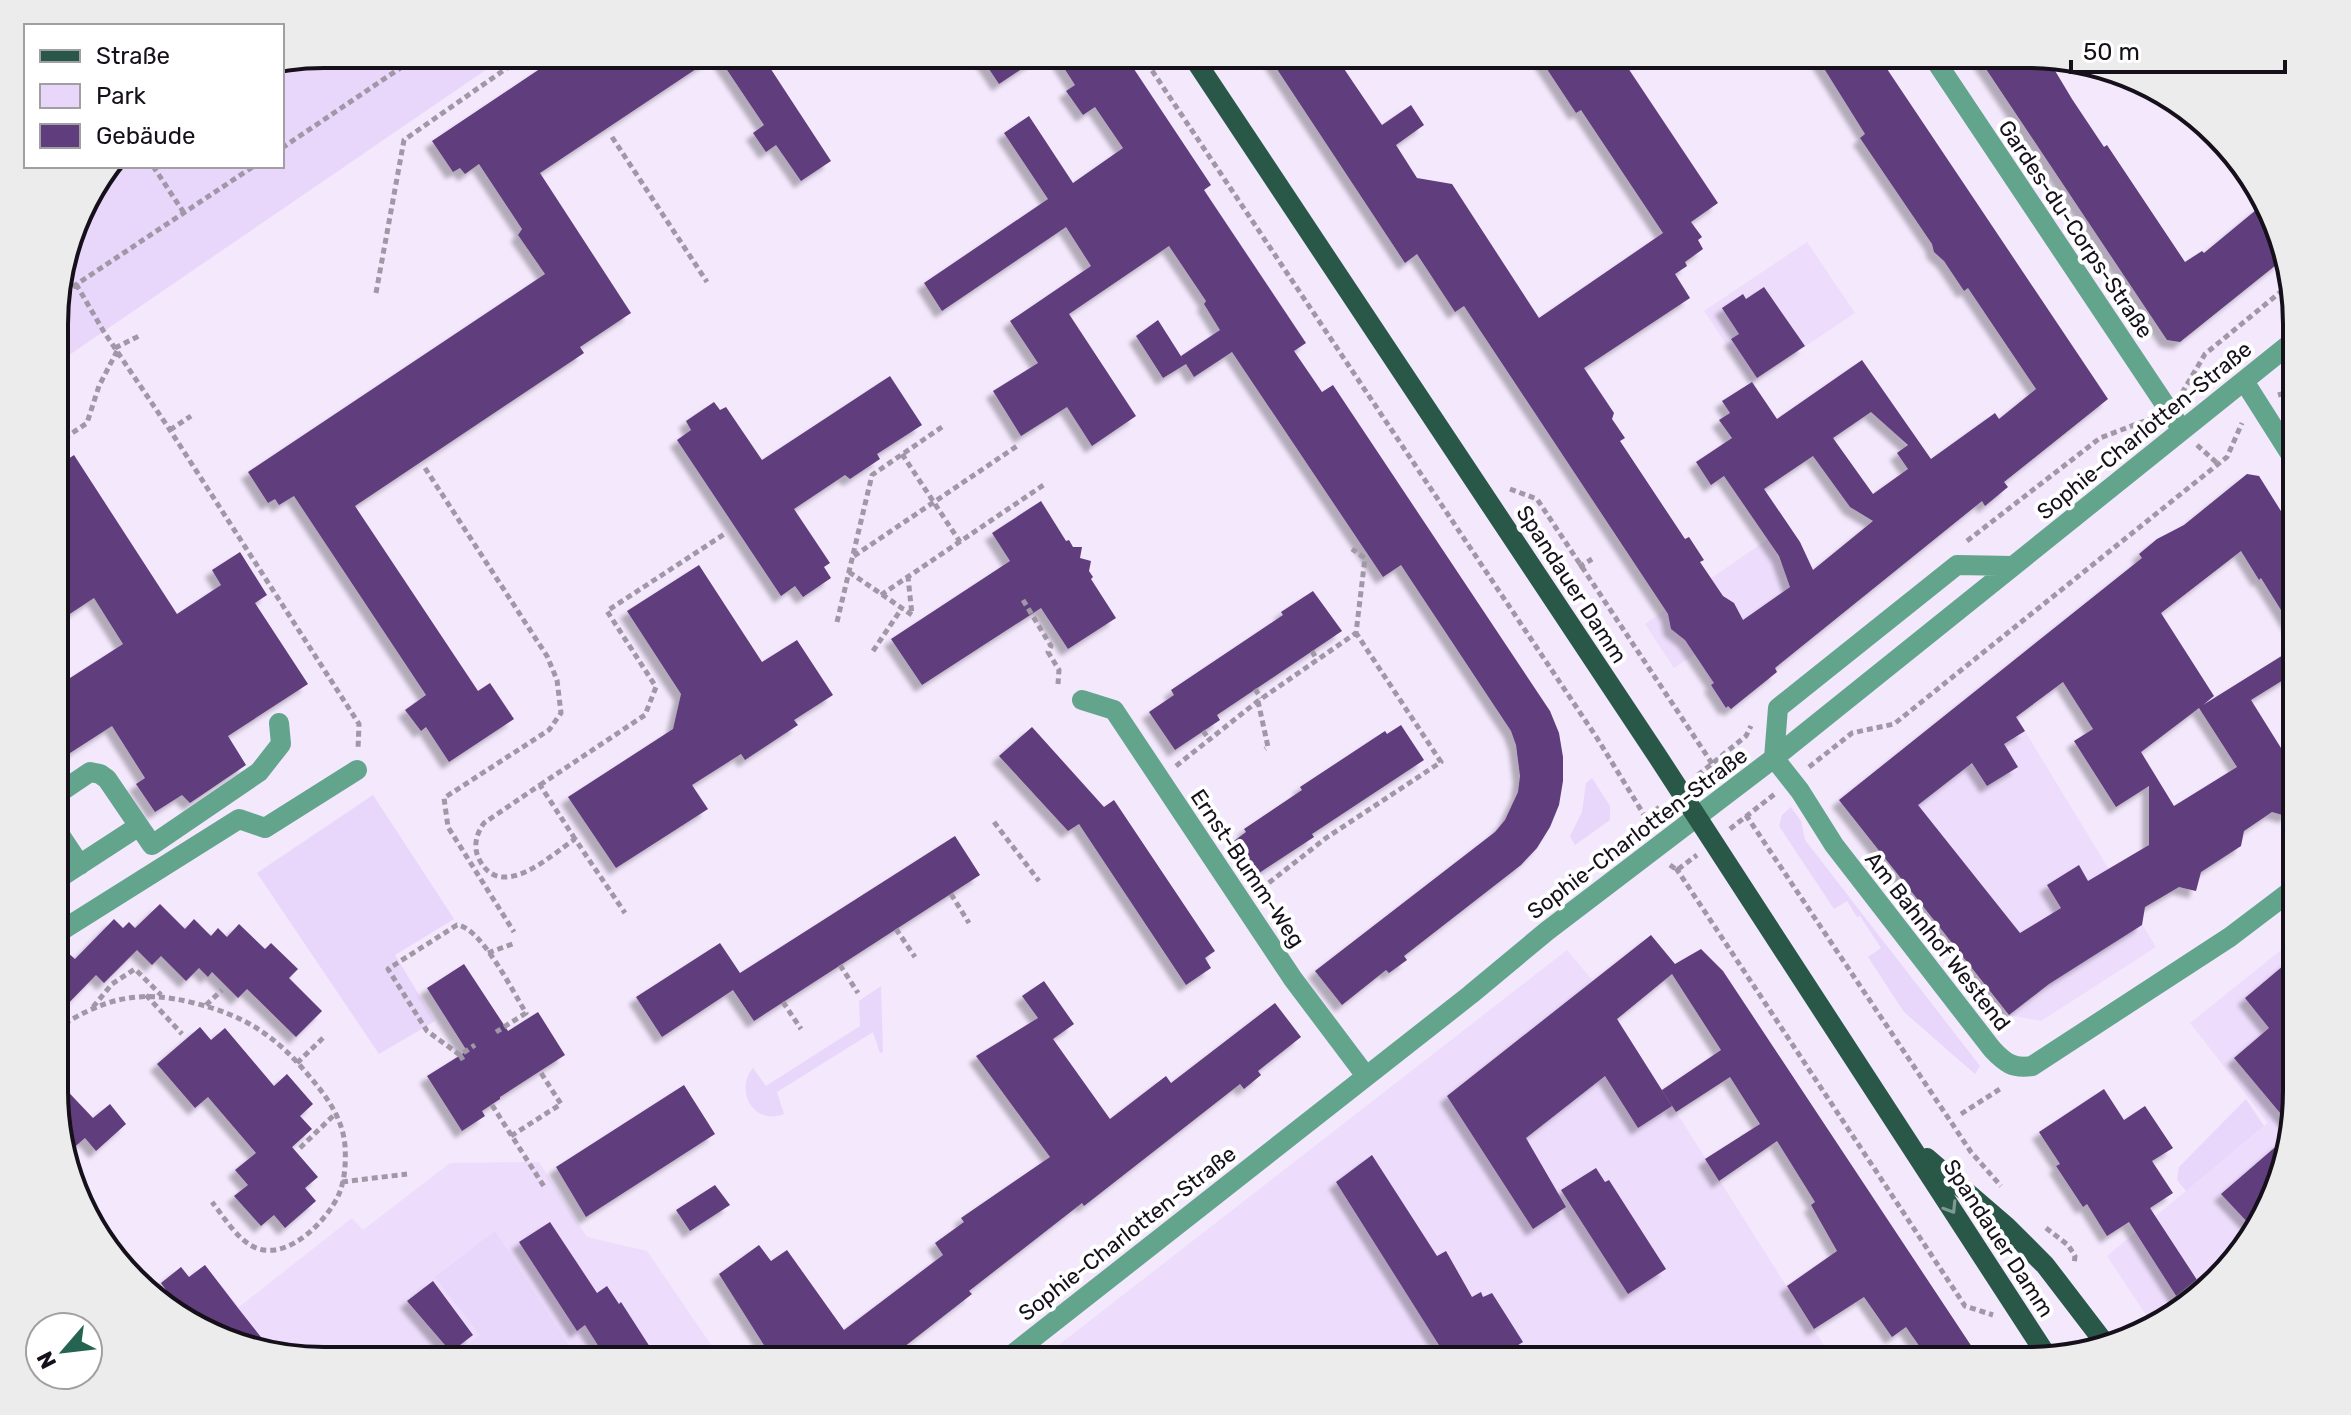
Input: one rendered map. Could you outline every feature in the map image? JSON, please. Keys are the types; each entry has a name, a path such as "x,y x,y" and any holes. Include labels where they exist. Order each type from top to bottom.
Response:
{"main road":[{"name":"Spandauer Damm","path":"1201,68 1696,817 2040,1346"},
{"name":"Spandauer Damm","path":"1909,1142 2006,1226 2045,1265 2099,1336"}],"street":[{"name":"Gardes-du-Corps-Straße","path":"1940,68 2182,430"},
{"name":"Sophie-Charlotten-Straße","path":"1022,1347 1547,931 1774,758 2282,350"},
{"path":"2244,381 2282,441"},
{"path":"1774,758 1778,708 1957,565 2013,566"},
{"name":"Ernst-Bumm-Weg","path":"1082,700 1114,710 1293,979 1366,1076"},
{"path":"68,787 90,772 100,774 107,779 152,845 259,772 281,744 279,723"},
{"name":"Am Bahnhof Westend","path":"1774,758 1800,791 1834,845 1992,1049 2003,1061 2018,1068 2032,1066 2060,1049 2230,937 2282,898"},
{"path":"68,926 239,819 265,828 357,770"},
{"path":"68,872 139,826"},
{"path":"68,847 80,865"}],"path":[{"path":"284,147 399,69"},
{"path":"376,293 404,140 506,69"},
{"path":"1151,69 1628,788"},
{"path":"612,137 707,282"},
{"path":"154,168 184,213"},
{"path":"70,288 251,168"},
{"path":"76,284 359,724 357,770"},
{"path":"2182,393 2205,354 2280,292"},
{"path":"68,436 87,423 116,349 139,336"},
{"path":"170,430 191,416"},
{"path":"1808,768 1852,733 1894,724 2227,457 2240,424"},
{"path":"837,622 872,475 942,427"},
{"path":"853,557 1017,446"},
{"path":"902,454 960,542"},
{"path":"425,468 547,656 557,680 561,713 549,730 444,798 448,827 514,932"},
{"path":"881,595 1045,484"},
{"path":"1537,499 1690,730"},
{"path":"575,839 518,876 503,877 484,867 476,848 481,827 488,820 645,715 656,687 607,611 726,533"},
{"path":"1255,894 1326,838 1441,762 1356,633 1365,558 1352,549"},
{"path":"1580,567 1592,559"},
{"path":"849,572 912,615 908,577"},
{"path":"1023,600 1051,646 1048,652 1059,670 1058,684"},
{"path":"873,651 902,608"},
{"path":"1172,769 1260,700 1356,633"},
{"path":"1312,651 1317,660"},
{"path":"1255,689 1260,700 1268,747 1265,749"},
{"path":"1203,731 1209,739"},
{"path":"540,785 625,913"},
{"path":"994,822 1039,881"},
{"path":"1761,839 1971,1152 2005,1191"},
{"path":"951,894 969,923"},
{"path":"1696,900 1965,1306 2028,1327"},
{"path":"475,1045 461,1058 427,1031 388,969 457,925 463,925 477,935 526,1013 496,1032"},
{"path":"896,929 915,957"},
{"path":"488,953 515,943"},
{"path":"840,965 858,993"},
{"path":"93,1007 112,984 135,969 162,996"},
{"path":"205,1006 222,990"},
{"path":"146,995 182,1034"},
{"path":"68,1022 93,1007 126,997 162,996 205,1006 230,1013 259,1028 275,1040 320,1088 336,1113 345,1146 342,1182 333,1205 317,1224 290,1246 259,1249 249,1244 212,1202"},
{"path":"783,1002 801,1029"},
{"path":"297,1063 324,1037"},
{"path":"511,1136 561,1104 541,1073"},
{"path":"1961,1114 2003,1087"},
{"path":"492,1105 545,1188"},
{"path":"300,1148 336,1113"},
{"path":"342,1182 407,1174"},
{"path":"2039,1223 2068,1245 2075,1256 2068,1293"}],"shaded area":[{"path":"1807,242 1855,313 1752,382 1704,311"},
{"path":"1768,539 1793,585 1762,607 1797,650 1775,668 1777,672 1731,709 1729,706 1726,708 1695,654 1674,668 1645,624"},
{"path":"1990,680 2019,716 2017,718 2156,947 2041,1021 2009,1015 1839,800"},
{"path":"2282,949 2282,1108 2278,1141 2269,1173 2257,1204 2230,1247 2196,1284 2147,1317 2107,1256 2268,1123 2190,1023"},
{"path":"1567,950 1593,981 1825,1346 1057,1347"},
{"path":"539,1162 587,1237 647,1251 712,1347 290,1345 226,1328 168,1294 205,1265 239,1307 352,1218 363,1230 450,1163"}],"green space":[{"path":"307,69 487,69 68,356 70,290 77,258 87,226 121,168 284,168 284,72"},
{"path":"1592,778 1610,806 1610,820 1575,845 1570,836 1582,812 1586,783"},
{"path":"373,795 454,919 395,955 435,1021 379,1054 257,873"},
{"path":"1791,807 1801,821 1805,840 1980,1066 1975,1074 1904,1012 1868,957 1881,948 1860,916 1857,917 1847,901 1834,909 1779,826 1782,815"},
{"path":"881,986 883,1052 880,1053 873,1032 777,1092 784,1114 773,1116 756,1111 750,1104 746,1087 753,1068 766,1086 860,1026 859,1001"},
{"path":"2246,1099 2264,1126 2186,1191 2177,1180 2179,1167"},
{"path":"495,1231 570,1347 464,1347 480,1335 435,1277"}],"building":[{"path":"1277,68 1344,68 1382,125 1411,105 1424,125 1396,145 1417,178 1452,184 1539,318 1663,233 1581,110 1576,113 1546,68 1628,68 1718,203 1691,222 1702,237 1698,240 1703,249 1675,274 1690,298 1584,368 1614,413 1612,419 1625,438 1620,441 1685,539 1689,537 1704,560 1700,562 1723,596 1734,603 1743,620 1790,587 1779,556 1724,476 1711,485 1696,462 1732,438 1719,420 1730,413 1722,401 1752,382 1777,419 1862,360 1931,459 1995,413 1999,419 2036,389 1968,288 1964,291 1944,261 1934,252 1932,244 1860,138 1865,134 1824,68 1886,68 2108,399 2004,482 2008,487 1985,506 1982,501 1775,668 1777,672 1731,709 1726,708 1711,685 1714,683 1685,640 1671,629 1668,614 1464,306 1455,312 1417,254 1405,263","holes":["1871,412 1908,445 1897,453 1908,469 1873,494 1833,438","1813,456 1850,507 1873,521 1813,570 1800,542 1764,489"]},
{"path":"1985,68 2054,70 2104,147 2107,145 2185,262 2202,251 2204,253 2256,210 2276,265 2180,342 2167,340"},
{"path":"540,69 696,69 540,173 631,313 580,347 584,353 355,506 478,691 490,683 514,719 449,762 426,727 421,731 405,710 426,695 294,496 279,505 275,499 268,503 248,472 545,274 518,235 522,229 479,164 465,174 460,168 453,172 432,141"},
{"path":"726,69 771,69 831,161 801,181 776,145 766,152 753,133 764,125"},
{"path":"989,69 1022,69 999,84"},
{"path":"1064,69 1134,69 1211,185 1204,190 1306,343 1294,351 1322,392 1333,385 1550,711 1559,733 1563,781 1559,805 1537,848 1521,865 1404,956 1407,960 1389,973 1386,970 1342,1005 1315,971 1495,832 1505,820 1518,792 1520,776 1516,745 1511,731 1401,565 1383,577 1232,352 1194,377 1186,364 1163,378 1136,336 1158,320 1184,361 1181,356 1220,330 1204,304 1206,301 1169,246 1069,314 1136,416 1092,446 1067,407 1021,436 993,391 1038,363 1010,321 1091,266 1066,227 942,311 924,283 1048,199 1004,133 1029,116 1073,183 1123,148 1095,107 1083,115 1066,91 1075,85"},
{"path":"1764,287 1805,346 1757,378 1731,339 1739,334 1722,308 1743,294 1746,299"},
{"path":"890,376 922,425 877,454 880,459 850,479 845,475 794,509 830,563 824,567 831,578 803,597 795,586 781,596 677,440 691,430 686,421 714,402 720,410 726,407 762,460"},
{"path":"74,455 177,614 221,585 212,570 240,552 267,595 255,603 308,684 228,736 246,765 190,803 182,795 155,812 136,784 145,778 112,726 68,754 68,679 123,644 94,598 68,615 68,459"},
{"path":"2247,474 2259,476 2282,513 2282,612 2241,551 2161,613 2214,696 2203,705 2282,656 2282,681 2251,700 2282,747 2282,815 2272,812 2244,831 2241,846 2201,872 2196,891 2179,887 2145,907 2142,925 2049,984 2009,1015 1839,800 2142,558 2139,554 2157,539 2184,525","holes":["2063,682 2093,729 2074,741 2116,807 2149,786 2149,845 2088,881 2079,865 2047,885 2061,908 2020,933 1918,805 1972,763 1987,786 2018,767 2004,744 2025,731 2016,717","2199,708 2237,767 2174,806 2141,752"]},
{"path":"1041,501 1066,541 1069,540 1073,547 1082,547 1080,558 1091,561 1091,579 1116,618 1068,649 1041,608 922,685 891,639 1010,561 992,533"},
{"path":"699,565 762,662 797,640 833,695 794,720 798,725 745,760 741,754 692,785 708,809 616,868 568,797 673,729 681,694 627,611"},
{"path":"1313,591 1342,631 1217,715 1220,720 1175,750 1149,712 1174,695 1171,690 1283,615 1281,612"},
{"path":"1401,725 1424,760 1256,875 1234,841 1246,832 1244,829 1302,790 1300,787 1385,731 1387,734"},
{"path":"1032,727 1104,807 1114,800 1215,951 1205,958 1211,968 1186,985 1079,824 1068,831 999,756"},
{"path":"955,836 980,875 754,1021 733,990 662,1037 636,997 720,943 740,973"},
{"path":"160,904 185,929 194,919 211,936 218,928 227,937 239,924 265,949 271,943 298,969 289,978 322,1011 296,1037 247,989 238,998 212,972 208,977 199,968 186,981 161,956 152,965 137,950 104,983 96,975 68,1004 68,953 75,959 114,919 123,928 129,922 135,928"},
{"path":"1651,935 1675,964 1701,949 1723,971 1971,1346 1919,1346 1906,1327 1892,1337 1864,1297 1814,1329 1787,1286 1837,1251 1811,1205 1815,1202 1777,1141 1719,1181 1705,1159 1760,1124 1730,1077 1676,1112 1662,1090 1721,1050 1672,974 1617,1019 1672,1106 1638,1128 1605,1076 1526,1138 1566,1207 1533,1229 1447,1096"},
{"path":"464,964 508,1031 538,1012 565,1055 500,1097 482,1111 485,1116 462,1131 427,1076 467,1051 427,988"},
{"path":"2282,967 2281,1114 2234,1058 2269,1028 2245,998"},
{"path":"1044,981 1074,1024 1053,1039 1110,1119 1166,1076 1171,1083 1275,1003 1301,1037 1258,1071 1261,1075 1244,1089 1240,1084 1084,1206 1082,1203 969,1291 972,1294 904,1347 765,1347 719,1274 759,1245 771,1261 787,1250 844,1330 943,1255 935,1243 964,1222 961,1218 1050,1157 976,1056 1038,1018 1022,996"},
{"path":"200,1027 211,1040 225,1028 274,1086 287,1074 313,1104 300,1116 312,1129 292,1147 318,1177 305,1188 316,1201 285,1228 274,1215 261,1226 234,1196 248,1185 235,1170 256,1153 208,1097 195,1108 157,1064"},
{"path":"684,1085 715,1134 586,1217 556,1167"},
{"path":"2104,1089 2124,1120 2145,1106 2173,1148 2152,1161 2173,1193 2150,1208 2198,1282 2177,1298 2129,1222 2107,1236 2087,1204 2083,1207 2056,1166 2060,1164 2039,1132"},
{"path":"68,1092 93,1118 110,1104 126,1124 96,1151 85,1138 75,1147"},
{"path":"2277,1146 2257,1204 2247,1222 2221,1194"},
{"path":"1372,1155 1437,1256 1446,1251 1472,1297 1481,1292 1483,1297 1492,1293 1523,1342 1516,1346 1440,1346 1336,1182"},
{"path":"1596,1168 1605,1182 1609,1180 1666,1269 1628,1294 1561,1190"},
{"path":"715,1185 730,1205 690,1231 676,1210"},
{"path":"550,1222 597,1293 607,1286 650,1347 599,1347 585,1325 577,1331 519,1242"},
{"path":"205,1265 263,1339 226,1328 196,1313 170,1296 161,1283 181,1267 189,1277"},
{"path":"433,1281 473,1335 458,1347 447,1347 407,1301"}],"tram line":[{"path":"2164,1307 2210,1270"}]}
